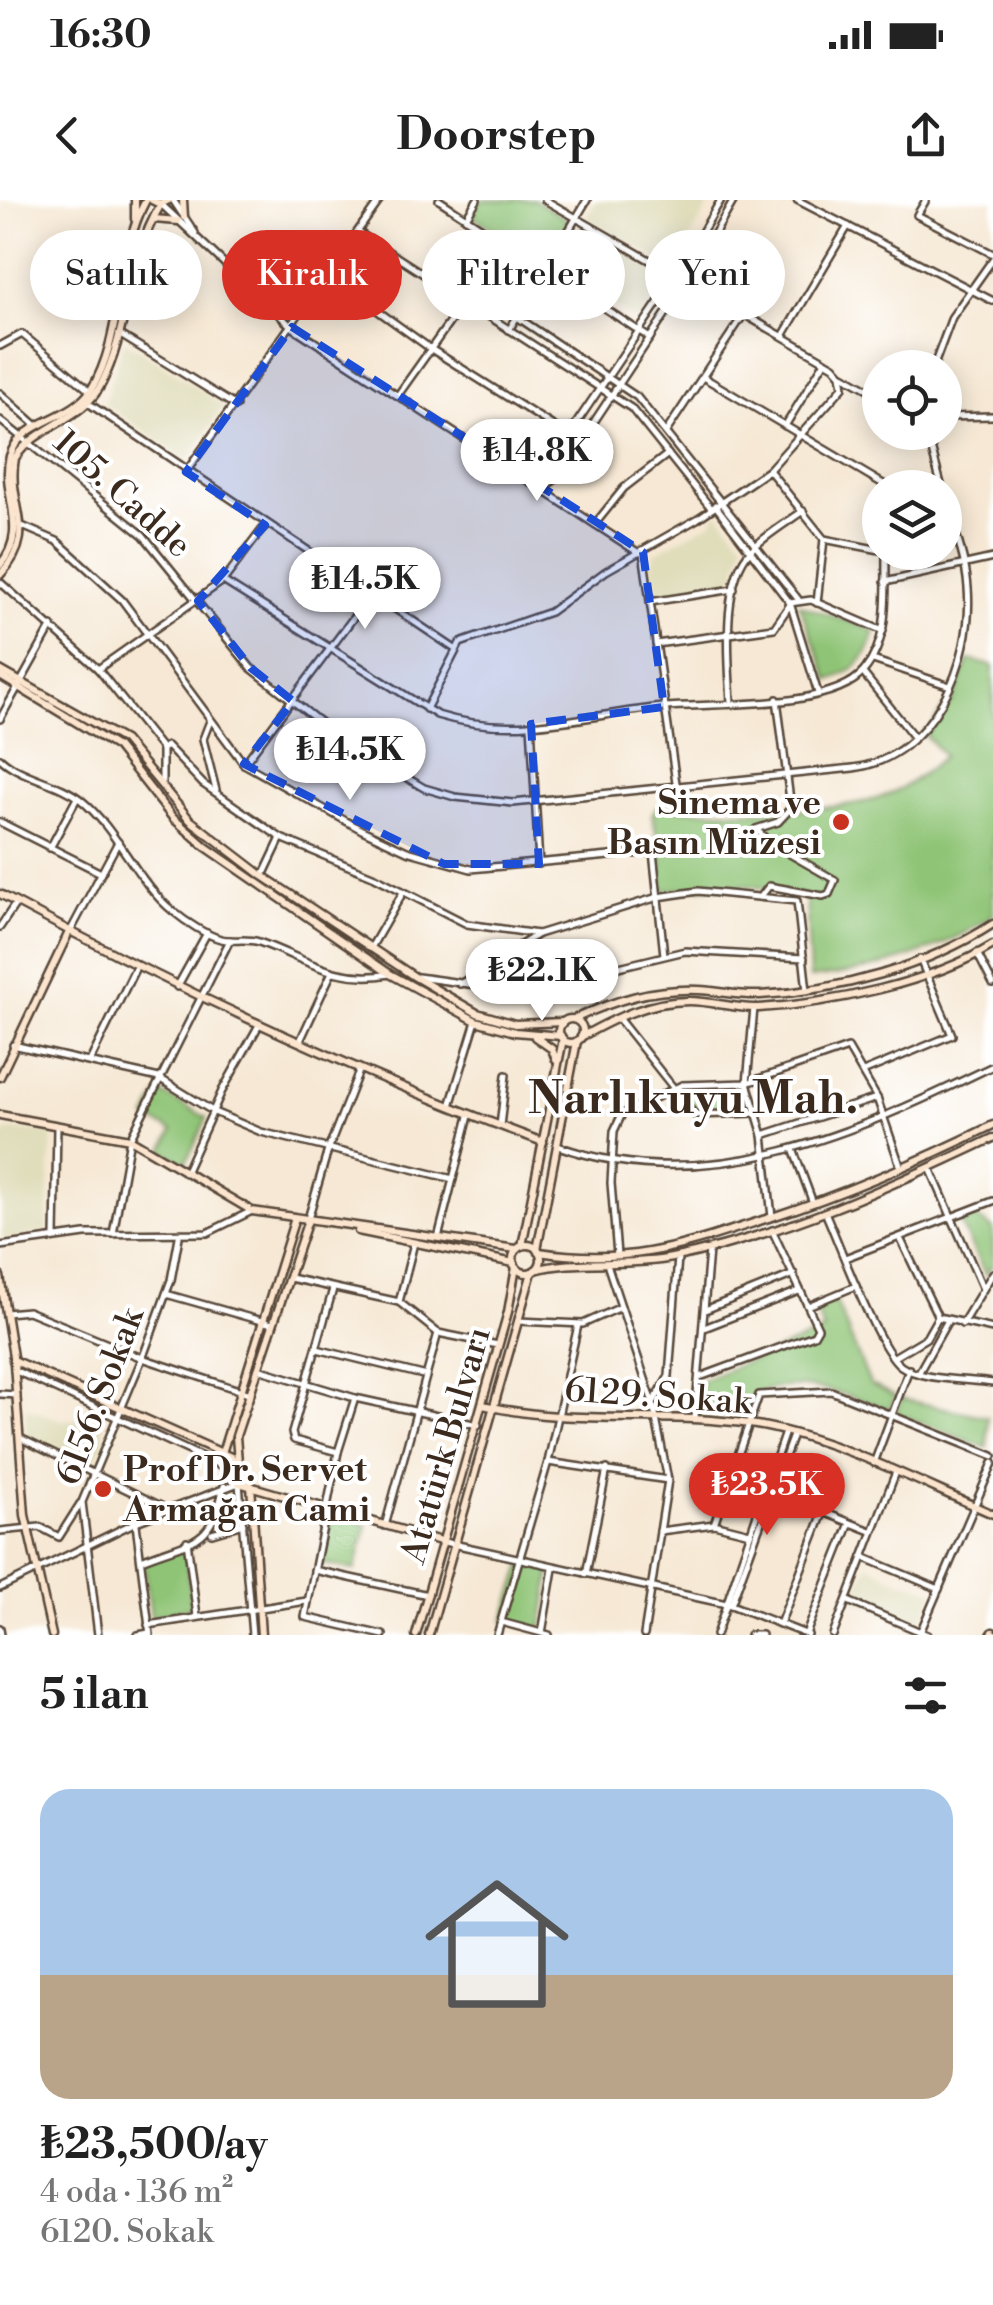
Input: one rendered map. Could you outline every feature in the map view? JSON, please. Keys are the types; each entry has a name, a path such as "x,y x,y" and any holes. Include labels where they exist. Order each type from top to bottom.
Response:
{"main road":[{"path":"0,565 14,542 7,470 25,438 37,426 61,416 90,392 105,353 136,222 136,200"},
{"path":"136,222 149,200 168,201"},
{"path":"152,219 181,219 183,200"},
{"path":"0,579 19,549 22,526 13,466 25,438 88,403 110,366 141,241 152,219 168,201"},
{"path":"0,673 124,740 190,820 263,876 415,976 493,1018 515,1024 574,1020 641,993 701,990 754,996 806,992 920,960 993,924"},
{"path":"20,684 117,747 173,818 206,846 390,974 476,1021 530,1034 579,1039 618,1018 662,1003 690,1001 754,1008 822,1000 925,973 993,945"},
{"path":"0,894 136,967 299,1044 469,1116 543,1142"},
{"path":"0,1077 12,1045 70,932"},
{"path":"538,1251 555,1145 582,1026 574,1020"},
{"path":"519,1248 543,1142 563,1022"},
{"path":"530,1034 552,1049 557,1065"},
{"path":"0,1115 130,1139 252,1211 538,1251 618,1257 685,1247 814,1205 902,1170 993,1125"},
{"path":"308,1220 534,1271 608,1267 709,1250 826,1212 993,1138"},
{"path":"222,1453 258,1369 295,1218"},
{"path":"239,1465 236,1436 247,1392 308,1220"},
{"name":"Atatürk Bulvarı","path":"416,1635 478,1425 519,1248"},
{"name":"Atatürk Bulvarı","path":"429,1635 538,1251"},
{"path":"0,1276 13,1360 27,1526 52,1635"},
{"path":"13,1360 120,1415 222,1453 239,1465 251,1484 261,1635"},
{"name":"6129. Sokak","path":"483,1405 610,1420 695,1418 748,1424 874,1463 993,1514"},
{"path":"239,1483 444,1542"}],"street":[{"path":"366,200 374,209"},
{"path":"359,230 380,200"},
{"path":"439,200 485,230"},
{"path":"466,218 477,200"},
{"path":"545,200 645,258"},
{"path":"568,230 586,200"},
{"path":"704,230 722,200"},
{"path":"717,230 734,200"},
{"path":"797,200 993,301"},
{"path":"926,200 917,215 993,256 938,350"},
{"path":"168,201 202,244 292,327 641,552 676,784"},
{"path":"168,201 181,219"},
{"path":"783,336 848,226"},
{"path":"186,472 297,320"},
{"path":"391,320 569,436"},
{"path":"398,395 452,320"},
{"path":"492,320 631,408 798,599"},
{"path":"508,330 514,320"},
{"path":"523,320 637,397 716,505"},
{"path":"621,320 650,338"},
{"path":"543,488 544,471 647,320"},
{"path":"543,488 556,479 662,320"},
{"path":"666,432 740,320"},
{"path":"755,320 862,387"},
{"path":"117,332 236,406"},
{"path":"0,346 22,334 90,392"},
{"path":"785,426 825,361"},
{"path":"703,377 862,472"},
{"path":"426,708 456,650 483,633 550,612 769,470 838,396 843,377"},
{"path":"0,392 37,426"},
{"path":"88,403 456,650"},
{"path":"962,417 993,416"},
{"name":"105. Cadde","path":"0,420 143,535 252,668 294,702 340,738 424,788 480,801 532,800 868,766 897,753 916,738 950,686 967,630 962,558"},
{"path":"595,524 624,488 668,454"},
{"path":"769,470 824,539 862,547"},
{"path":"731,703 728,636 734,590 753,548 802,511"},
{"path":"98,669 223,581 265,525"},
{"path":"22,526 56,540 122,600 145,636 244,764 362,830 444,864 472,869 649,850 655,854 664,955"},
{"path":"817,603 824,539"},
{"path":"753,548 790,602 819,694"},
{"path":"885,582 993,558"},
{"path":"223,581 426,708 473,723 570,724 664,707 819,694 862,673 883,630 884,570"},
{"path":"0,579 98,669 162,748 166,774 161,786"},
{"path":"650,602 734,590"},
{"path":"244,764 294,702 370,594"},
{"path":"656,644 774,628 790,602 798,599 883,630"},
{"path":"0,718 52,626"},
{"path":"871,659 950,686"},
{"path":"862,673 916,738"},
{"path":"762,895 769,886 823,896 834,888 834,880 827,873 769,842 756,829 788,815 788,772 778,699"},
{"path":"210,721 203,738 216,792"},
{"path":"531,724 532,800 539,864"},
{"path":"162,748 170,748 216,792 281,838 375,877 467,924 538,934"},
{"path":"0,758 10,768 77,798 104,821 174,912 207,932 230,940 256,941 302,964 332,972 360,977 390,974"},
{"path":"50,848 77,798"},
{"path":"0,822 101,873"},
{"path":"263,876 281,838"},
{"path":"70,932 118,842"},
{"path":"460,984 538,934 658,897 698,891 798,901 806,992"},
{"path":"372,946 402,894"},
{"path":"0,926 16,903"},
{"path":"177,987 207,932"},
{"path":"113,1234 130,1139 230,940"},
{"path":"415,976 504,989 557,982 685,951 804,958"},
{"path":"978,953 993,984"},
{"path":"864,1072 952,1035 920,960"},
{"path":"90,1062 136,967"},
{"path":"299,1044 332,972"},
{"path":"754,1008 747,1083 763,1135 772,1217"},
{"path":"618,1018 699,1118 756,1114"},
{"path":"450,1106 476,1021"},
{"path":"185,1174 259,1025"},
{"path":"12,1045 159,1078 214,1112 261,1132 452,1179"},
{"path":"618,1257 612,1161 616,1120 672,1088 747,1083 848,1048 877,1098 902,1170"},
{"path":"555,1145 612,1161 691,1166 763,1158 882,1119 993,1066"},
{"path":"308,1220 328,1150 359,1071"},
{"path":"500,1126 506,1076"},
{"path":"763,1135 877,1098"},
{"path":"438,1238 469,1116"},
{"path":"55,1238 57,1126"},
{"path":"793,1149 814,1205"},
{"path":"930,1168 983,1288"},
{"path":"845,1258 993,1201"},
{"path":"0,1246 113,1234 206,1234 252,1211"},
{"path":"826,1212 856,1286 894,1356 909,1370 990,1383 993,1374"},
{"path":"700,1376 814,1334 818,1328 772,1230"},
{"name":"6156. Sokak","path":"98,1635 82,1502 166,1294 179,1236"},
{"path":"900,1239 938,1316 993,1329"},
{"path":"399,1302 414,1243"},
{"path":"695,1418 709,1250"},
{"path":"653,1403 669,1376 678,1257"},
{"path":"608,1267 653,1403 668,1480 644,1635"},
{"path":"962,1324 993,1272"},
{"path":"705,1310 794,1274"},
{"path":"288,1278 399,1302 414,1319 438,1333 498,1345"},
{"path":"808,1306 856,1286"},
{"path":"334,1289 309,1386 292,1433 294,1440 338,1452"},
{"path":"704,1328 800,1291"},
{"path":"166,1294 269,1323"},
{"path":"518,1321 578,1325 621,1307"},
{"path":"6,1314 28,1312 142,1358 247,1392"},
{"path":"894,1356 926,1338 938,1316"},
{"path":"920,1372 948,1321"},
{"path":"496,1635 548,1462 578,1325"},
{"path":"385,1526 413,1411 438,1333"},
{"path":"317,1349 424,1374"},
{"path":"258,1369 355,1398 478,1425"},
{"path":"14,1370 120,1415 228,1469 239,1483 252,1635"},
{"path":"874,1463 909,1370"},
{"path":"714,1524 754,1398 794,1390 831,1391 893,1414 993,1460 920,1633"},
{"path":"0,1394 16,1396"},
{"path":"355,1398 338,1452 305,1618 383,1635"},
{"path":"716,1635 773,1492 789,1434"},
{"path":"728,1604 789,1434"},
{"path":"20,1438 169,1510"},
{"path":"548,1462 668,1480"},
{"path":"586,1574 608,1468"},
{"path":"833,1635 896,1472"},
{"path":"0,1588 136,1522 239,1483"},
{"path":"208,1534 216,1522 224,1486"},
{"path":"773,1492 871,1531"},
{"path":"0,1531 27,1526 59,1536 82,1502"},
{"path":"780,1624 823,1513"},
{"path":"136,1522 149,1631"},
{"path":"444,1542 553,1569 728,1604 791,1632 807,1635 850,1523"},
{"path":"140,1560 242,1524"},
{"path":"660,1531 714,1524 750,1534"},
{"path":"187,1542 197,1616"},
{"path":"862,1557 939,1589"},
{"path":"500,1622 546,1634 553,1569"},
{"path":"313,1570 428,1595"},
{"path":"847,1600 928,1635"},
{"path":"138,1635 197,1616 308,1602"},
{"path":"750,1635 761,1635"}],"highlighted area":[{"path":"292,327 643,552 664,707 531,724 539,864 444,864 244,764 293,701 251,668 198,601 265,525 186,472"}],"shaded area":[{"path":"596,200 712,200 695,230 645,230 645,252 625,240 625,230 608,230 586,217"},
{"path":"625,251 645,263 645,312 639,321 625,312"},
{"path":"123,343 224,406 188,461 104,404"},
{"path":"718,512 744,543 732,583 656,594 651,568 655,553 710,523"},
{"path":"10,1130 52,1133 47,1231 8,1240 2,1238 0,1137"},
{"path":"25,1407 61,1420 103,1420 103,1444 91,1465 26,1436"},
{"path":"869,1564 890,1577 934,1591 920,1627 851,1598"}],"green space":[{"path":"482,200 535,200 570,221 564,230 494,230 471,215"},
{"path":"799,604 875,631 859,663 829,680"},
{"path":"969,660 993,666 993,915 952,939 906,958 810,978 806,896 745,885 663,890 661,854 652,814 658,806 740,811 809,809 868,801 895,791 944,756 926,736 947,702 952,703"},
{"path":"679,1089 737,1089 740,1109 694,1108"},
{"path":"159,1092 207,1118 185,1164 163,1150 173,1131 147,1118"},
{"path":"974,1216 993,1229 993,1264 986,1276 960,1223"},
{"path":"835,1300 870,1384 895,1396 890,1409 822,1389 787,1387 753,1395 746,1418 699,1415 702,1380 824,1331 815,1308"},
{"path":"901,1399 988,1417 987,1448 896,1413"},
{"path":"332,1514 367,1525 355,1570 320,1563"},
{"path":"186,1546 191,1607 151,1617 144,1563"},
{"path":"522,1566 551,1570 542,1628 504,1621"}],"place":[{"name":"Sinema ve Basın Müzesi","path":"841,822"},
{"name":"Prof Dr. Servet Armağan Cami","path":"103,1489"}],"district":[{"name":"Narlıkuyu Mah.","path":"693,1097"}]}
